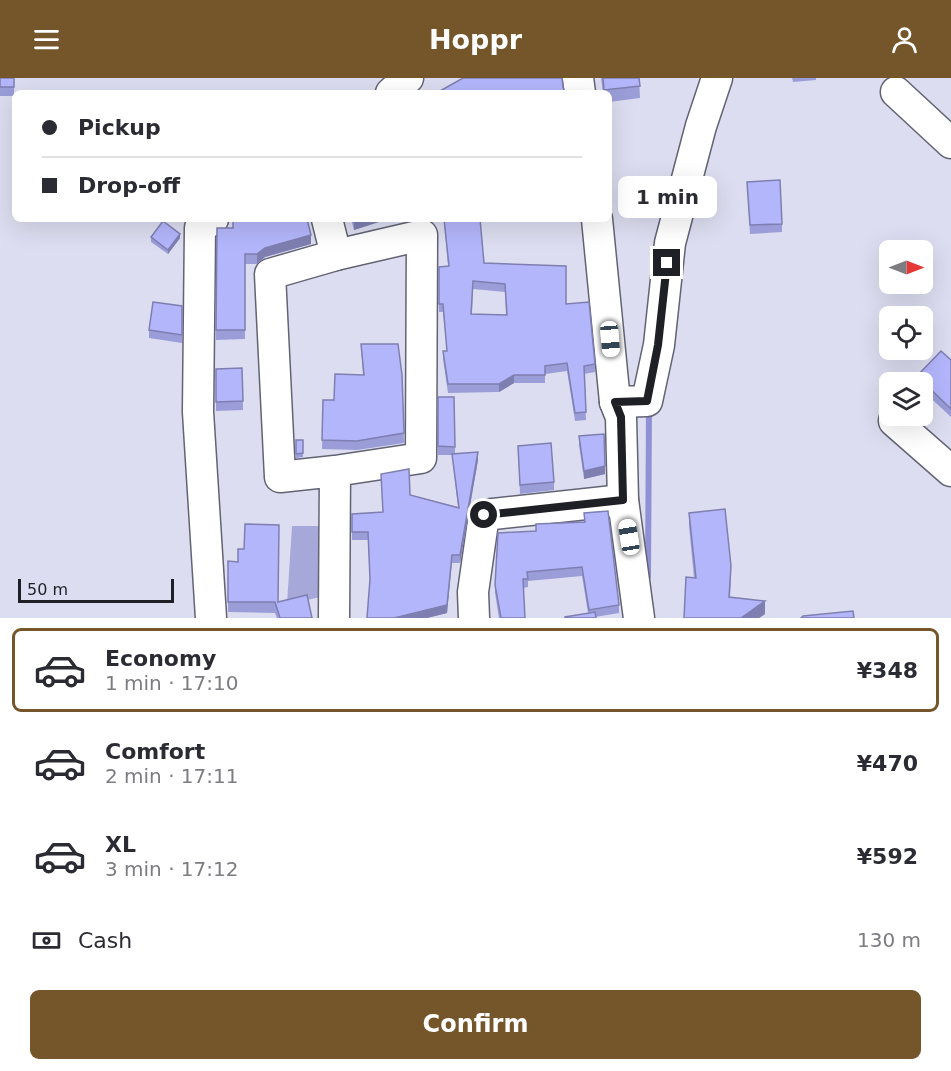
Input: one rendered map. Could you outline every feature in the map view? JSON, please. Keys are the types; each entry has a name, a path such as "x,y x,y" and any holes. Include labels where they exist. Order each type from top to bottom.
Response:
{"street":[{"path":"394,90 408,78"},
{"path":"615,402 647,401 658,345 670,243 701,126 717,78"},
{"path":"895,83 951,143"},
{"path":"209,222 200,228 198,381 211,618"},
{"path":"328,222 336,255"},
{"path":"597,222 615,402 621,417 623,500 639,618"},
{"path":"422,235 421,458 335,471 280,477 270,274 336,255 422,235"},
{"path":"900,426 951,471"},
{"path":"334,618 335,471"},
{"path":"474,618 473,592 484,515 623,500"}],"shaded area":[{"path":"292,526 327,526 326,596 287,604"}],"building":[{"path":"0,78 14,78 14,87 0,87"},
{"path":"463,78 562,78 564,90 442,90"},
{"path":"603,78 639,78 640,86 604,90"},
{"path":"780,180 782,224 750,225 747,182"},
{"path":"162,222 180,234 168,250 151,237"},
{"path":"233,222 308,222 311,235 265,248 257,254 245,254 245,330 216,330 217,228 233,228"},
{"path":"444,222 480,222 484,263 566,266 566,304 589,302 595,364 584,366 586,412 575,413 567,363 545,366 545,375 514,375 499,384 448,384 443,351 447,351 443,304 439,304 439,267 449,266","holes":["473,281 505,284 507,315 471,314"]},
{"path":"153,302 182,306 182,335 149,330"},
{"path":"361,344 398,344 402,375 404,433 357,441 322,440 323,400 334,400 335,374 364,375"},
{"path":"941,351 951,360 951,409 933,392 933,372 921,372"},
{"path":"242,368 243,401 216,402 216,369"},
{"path":"438,397 454,397 455,447 438,446"},
{"path":"604,434 605,466 584,471 579,436"},
{"path":"296,440 303,440 303,453 296,454"},
{"path":"551,443 554,482 520,485 518,446"},
{"path":"478,452 460,555 452,555 447,605 394,618 367,618 370,579 368,532 352,532 352,514 383,512 381,474 409,469 410,495 459,508 452,454"},
{"path":"725,509 731,566 729,597 765,601 741,618 684,618 686,577 696,578 689,513"},
{"path":"608,511 619,605 589,610 582,567 527,572 528,579 523,579 525,618 501,618 495,585 498,533 536,531 536,524 585,522 584,513"},
{"path":"245,524 279,525 278,602 307,595 312,618 280,618 275,602 228,602 228,561 238,562 238,549 244,549"},
{"path":"853,611 854,618 801,618 803,616"},
{"path":"595,612 596,618 565,618 565,617"}],"waterway":[{"path":"648,577 649,408"}],"route":[{"path":"484,515 623,500 621,417 615,402 647,401 658,345 667,263"}]}
